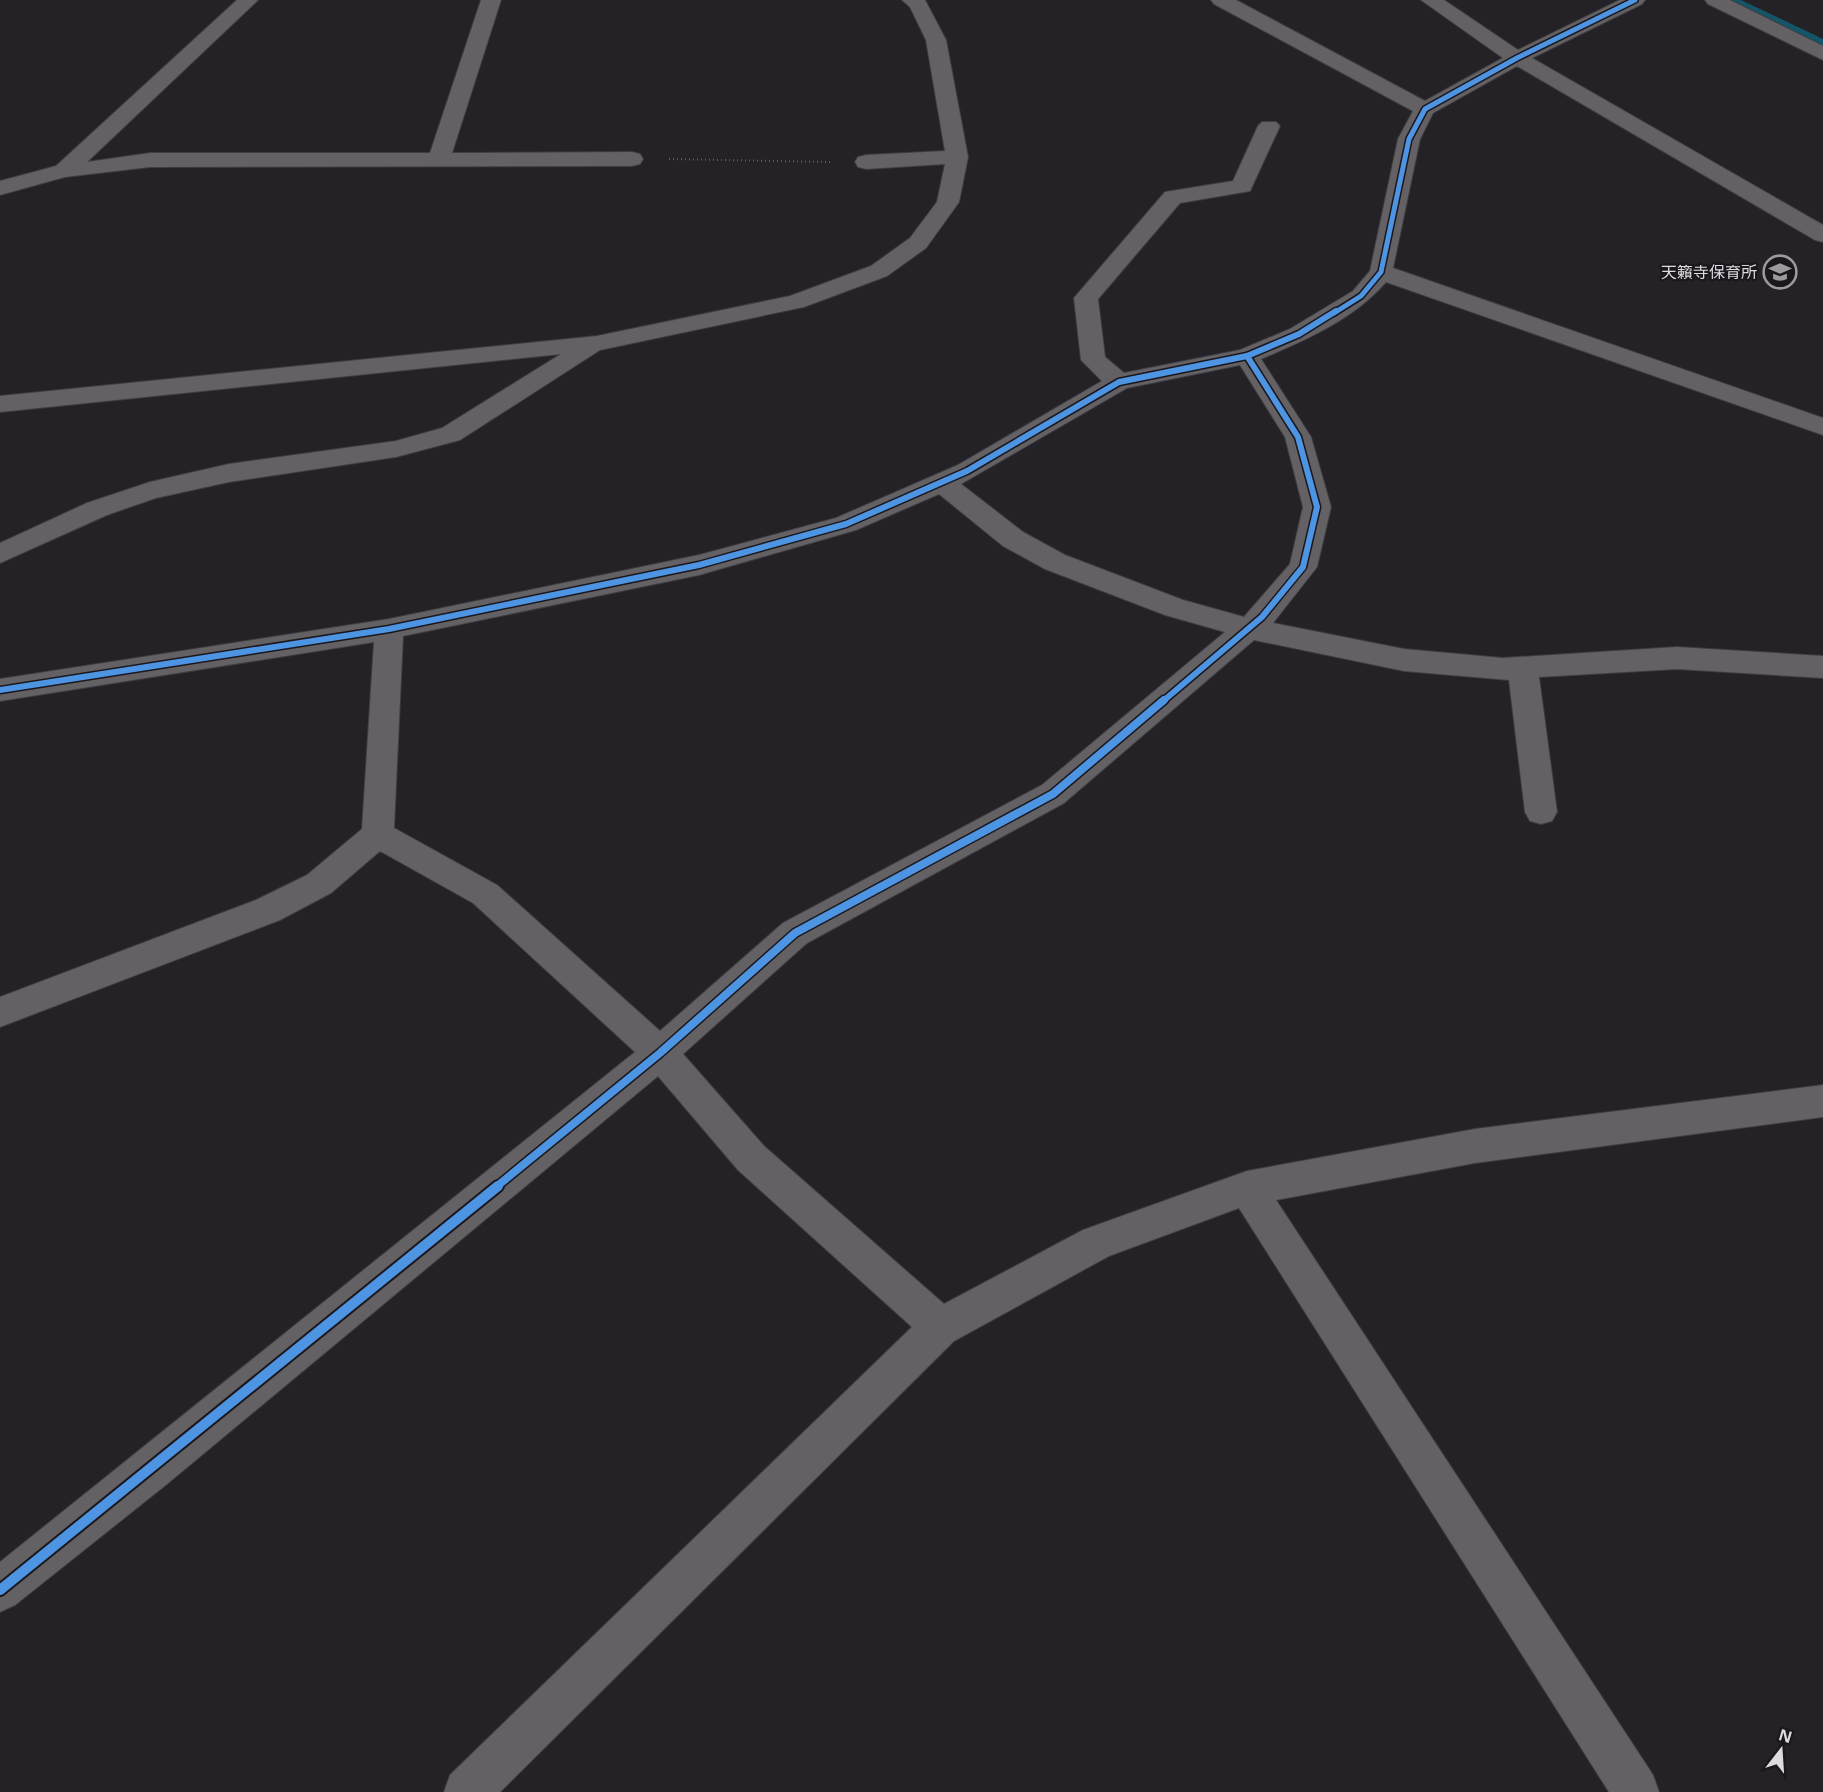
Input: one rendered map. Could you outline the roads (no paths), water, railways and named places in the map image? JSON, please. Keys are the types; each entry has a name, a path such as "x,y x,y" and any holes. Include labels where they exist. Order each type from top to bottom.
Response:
{"street":[{"path":"64,171 248,0"},
{"path":"439,158 491,0"},
{"path":"0,404 597,343 796,302 879,271 918,243 948,202 957,157 936,40 918,4 912,0"},
{"path":"1221,0 1425,109"},
{"path":"1431,0 1517,58 1823,236"},
{"path":"0,690 389,628 699,565 846,524 967,471 1119,382 1247,356 1299,334 1361,296 1381,272 1409,139 1425,109 1517,58 1635,0"},
{"path":"1715,0 1823,54"},
{"path":"1119,382 1093,360 1086,298 1173,197 1242,186 1269,126"},
{"path":"866,162 957,157"},
{"path":"0,188 64,171 150,160 632,159"},
{"path":"1381,272 1823,427"},
{"path":"0,554 97,509 150,491 229,473 396,449 452,434 597,343"},
{"path":"0,1590 152,1469 660,1053 795,933 1053,794 1262,617 1303,567 1317,507 1298,437 1247,356"},
{"path":"0,388 120,390"},
{"path":"941,482 1013,538 1055,562 1175,608 1248,628 1404,660 1523,670 1541,812"},
{"path":"0,1012 268,910 318,885 378,834 389,628"},
{"path":"1504,668 1677,658 1823,667"},
{"path":"378,834 485,894 660,1053 751,1158 940,1327"},
{"path":"467,1792 940,1327 1097,1243 1247,1188 1475,1146 1823,1101"},
{"path":"1247,1188 1636,1792"}],"water":[{"path":"1721,0 1741,0 1823,39 1823,49"}],"place":[{"name":"天籟寺保育所","path":"1780,272"}]}
